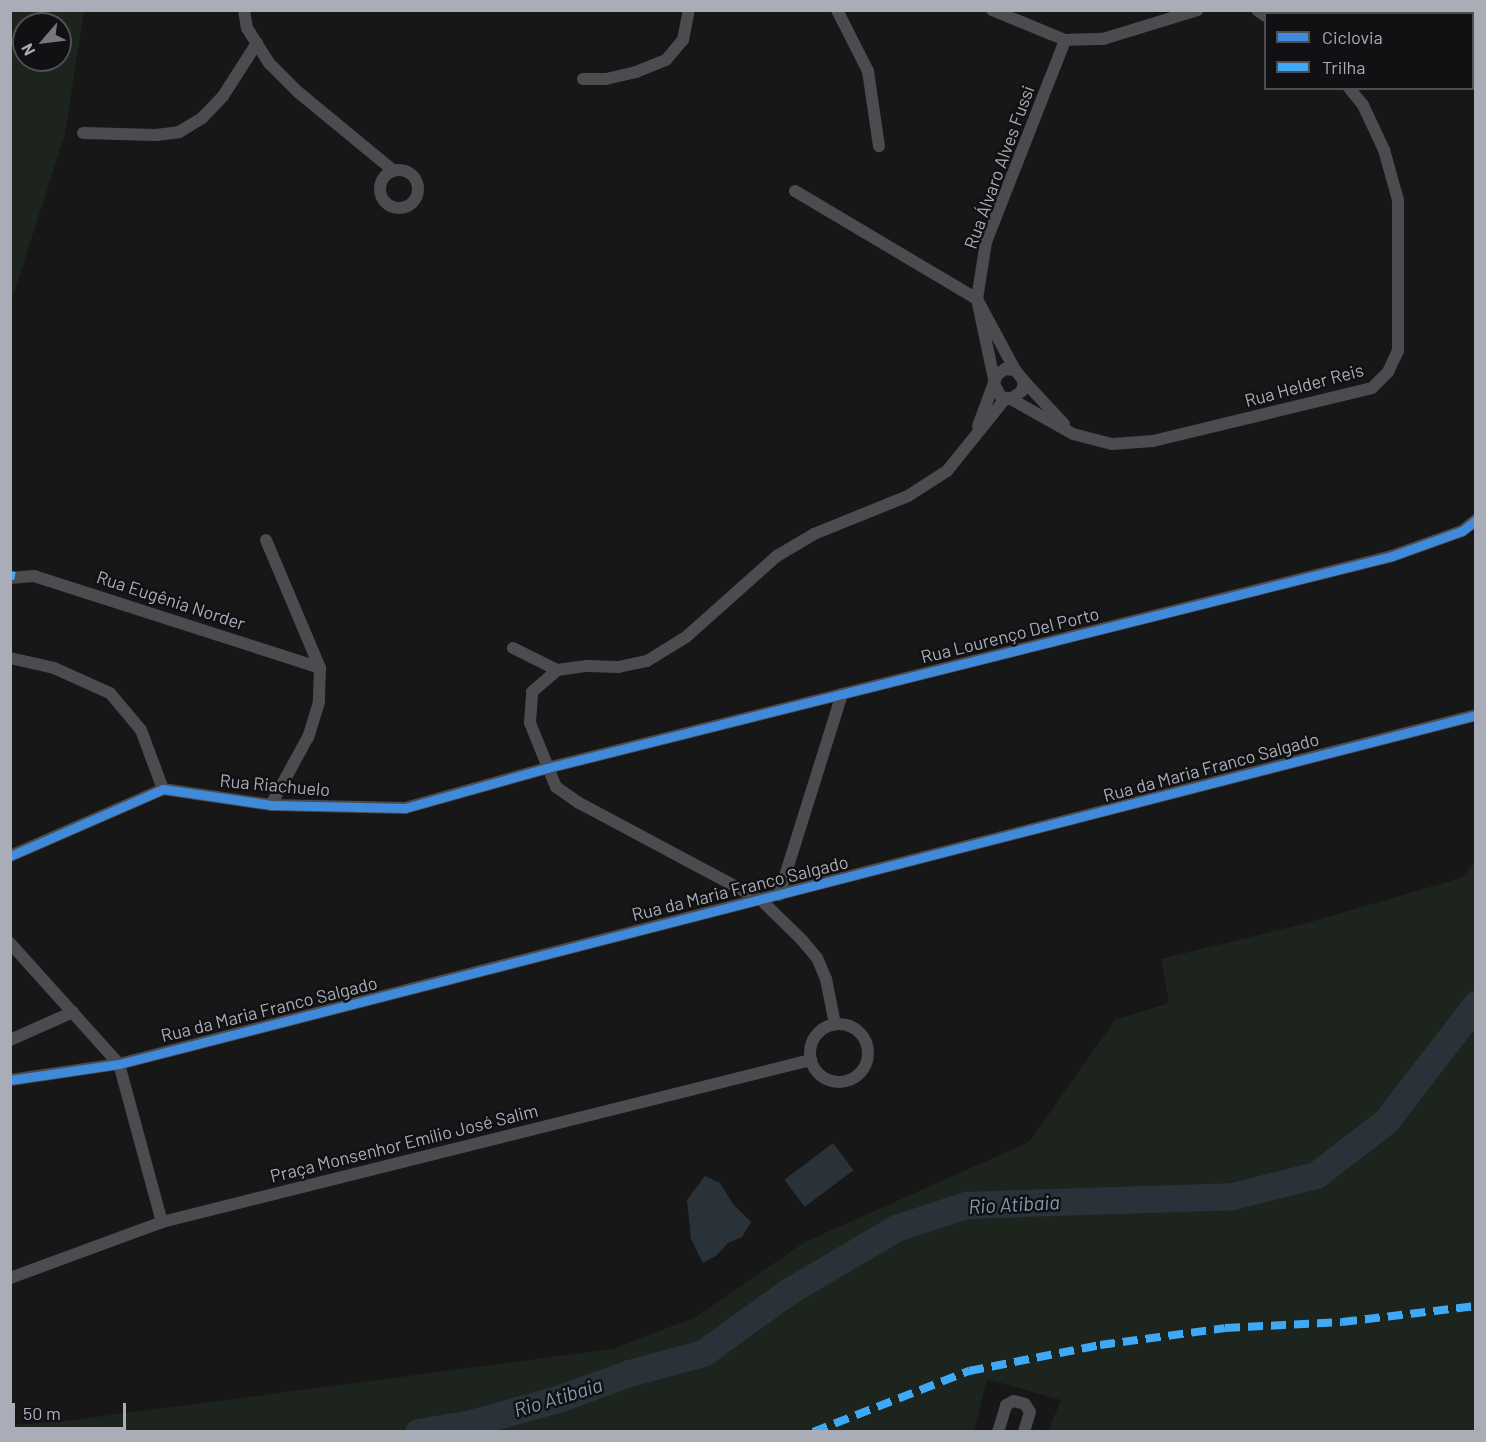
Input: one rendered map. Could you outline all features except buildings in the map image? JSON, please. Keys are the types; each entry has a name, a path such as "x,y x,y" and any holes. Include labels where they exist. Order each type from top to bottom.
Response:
{"street":[{"path":"244,10 247,28 269,63 298,92 394,171"},
{"path":"583,79 606,79 636,72 666,60 683,40 689,10"},
{"path":"837,10 868,71 879,146"},
{"path":"992,10 1065,40 1103,39 1198,10"},
{"name":"Rua Álvaro Alves Fussi","path":"994,382 977,299 986,242 1065,40"},
{"path":"82,133 156,135 179,132 202,118 224,96 257,43"},
{"name":"Rua Helder Reis","path":"1008,398 1073,434 1112,444 1153,441 1347,396 1372,388 1388,372 1398,351 1398,200 1384,150 1363,105 1351,90"},
{"path":"795,191 977,299 1015,370 1073,434"},
{"path":"974,436 994,382 1005,369 1015,370"},
{"path":"835,1024 826,979 816,958 802,940 761,900 579,803 556,787 530,723 532,692 557,670 587,666 618,667 647,661 686,637 777,556 814,534 908,496 947,471 1008,398 1022,391 1024,381"},
{"path":"994,382 997,393 1008,398"},
{"name":"Rua Lourenço Del Porto","path":"547,768 1392,556 1462,531 1476,520"},
{"path":"266,540 320,668 319,702 308,737 271,805"},
{"name":"Rua Eugênia Norder","path":"10,578 34,576 320,668"},
{"path":"513,648 557,670"},
{"path":"10,658 54,668 111,693 141,730 163,789 10,856"},
{"path":"779,896 842,694"},
{"name":"Rua da Maria Franco Salgado","path":"10,1080 119,1064 1476,715"},
{"name":"Rua Riachuelo","path":"163,789 271,805 405,808 547,768"},
{"path":"10,943 119,1064 162,1222"},
{"path":"10,1040 74,1012"},
{"path":"835,1024 851,1027 864,1039 868,1057 865,1067 851,1080 831,1081 822,1076 811,1060 813,1042 818,1035 835,1024"},
{"name":"Praça Monsenhor Emílio José Salim","path":"10,1278 162,1222 811,1060"},
{"path":"998,1431 1006,1406 1014,1401 1025,1404 1030,1412 1024,1431"}],"shaded area":[{"path":"11,10 84,11 65,134 11,302"},
{"path":"1475,863 1475,1431 1048,1431 1061,1400 987,1379 974,1431 11,1431 11,1425 65,1421 613,1349 696,1317 805,1242 1029,1142 1115,1020 1169,1003 1161,959 1307,923 1461,878"},
{"path":"833,1143 853,1170 805,1207 784,1180"},
{"path":"705,1176 720,1183 733,1204 751,1222 742,1237 728,1243 716,1256 703,1263 691,1239 687,1200"}],"waterway":[{"name":"Rio Atibaia","path":"418,1432 467,1424 558,1399 629,1373 703,1353 789,1291 896,1228 966,1205 1232,1196 1316,1175 1386,1121 1476,1004"}],"marked path":[{"path":"10,575 15,576"},
{"path":"813,1432 969,1371 1100,1345 1225,1328 1342,1322 1476,1306"}],"cycle path":[{"path":"10,856 163,789 271,805 405,808 547,768 1392,556 1462,531 1476,520"},
{"path":"10,1080 119,1064 1476,715"}]}
